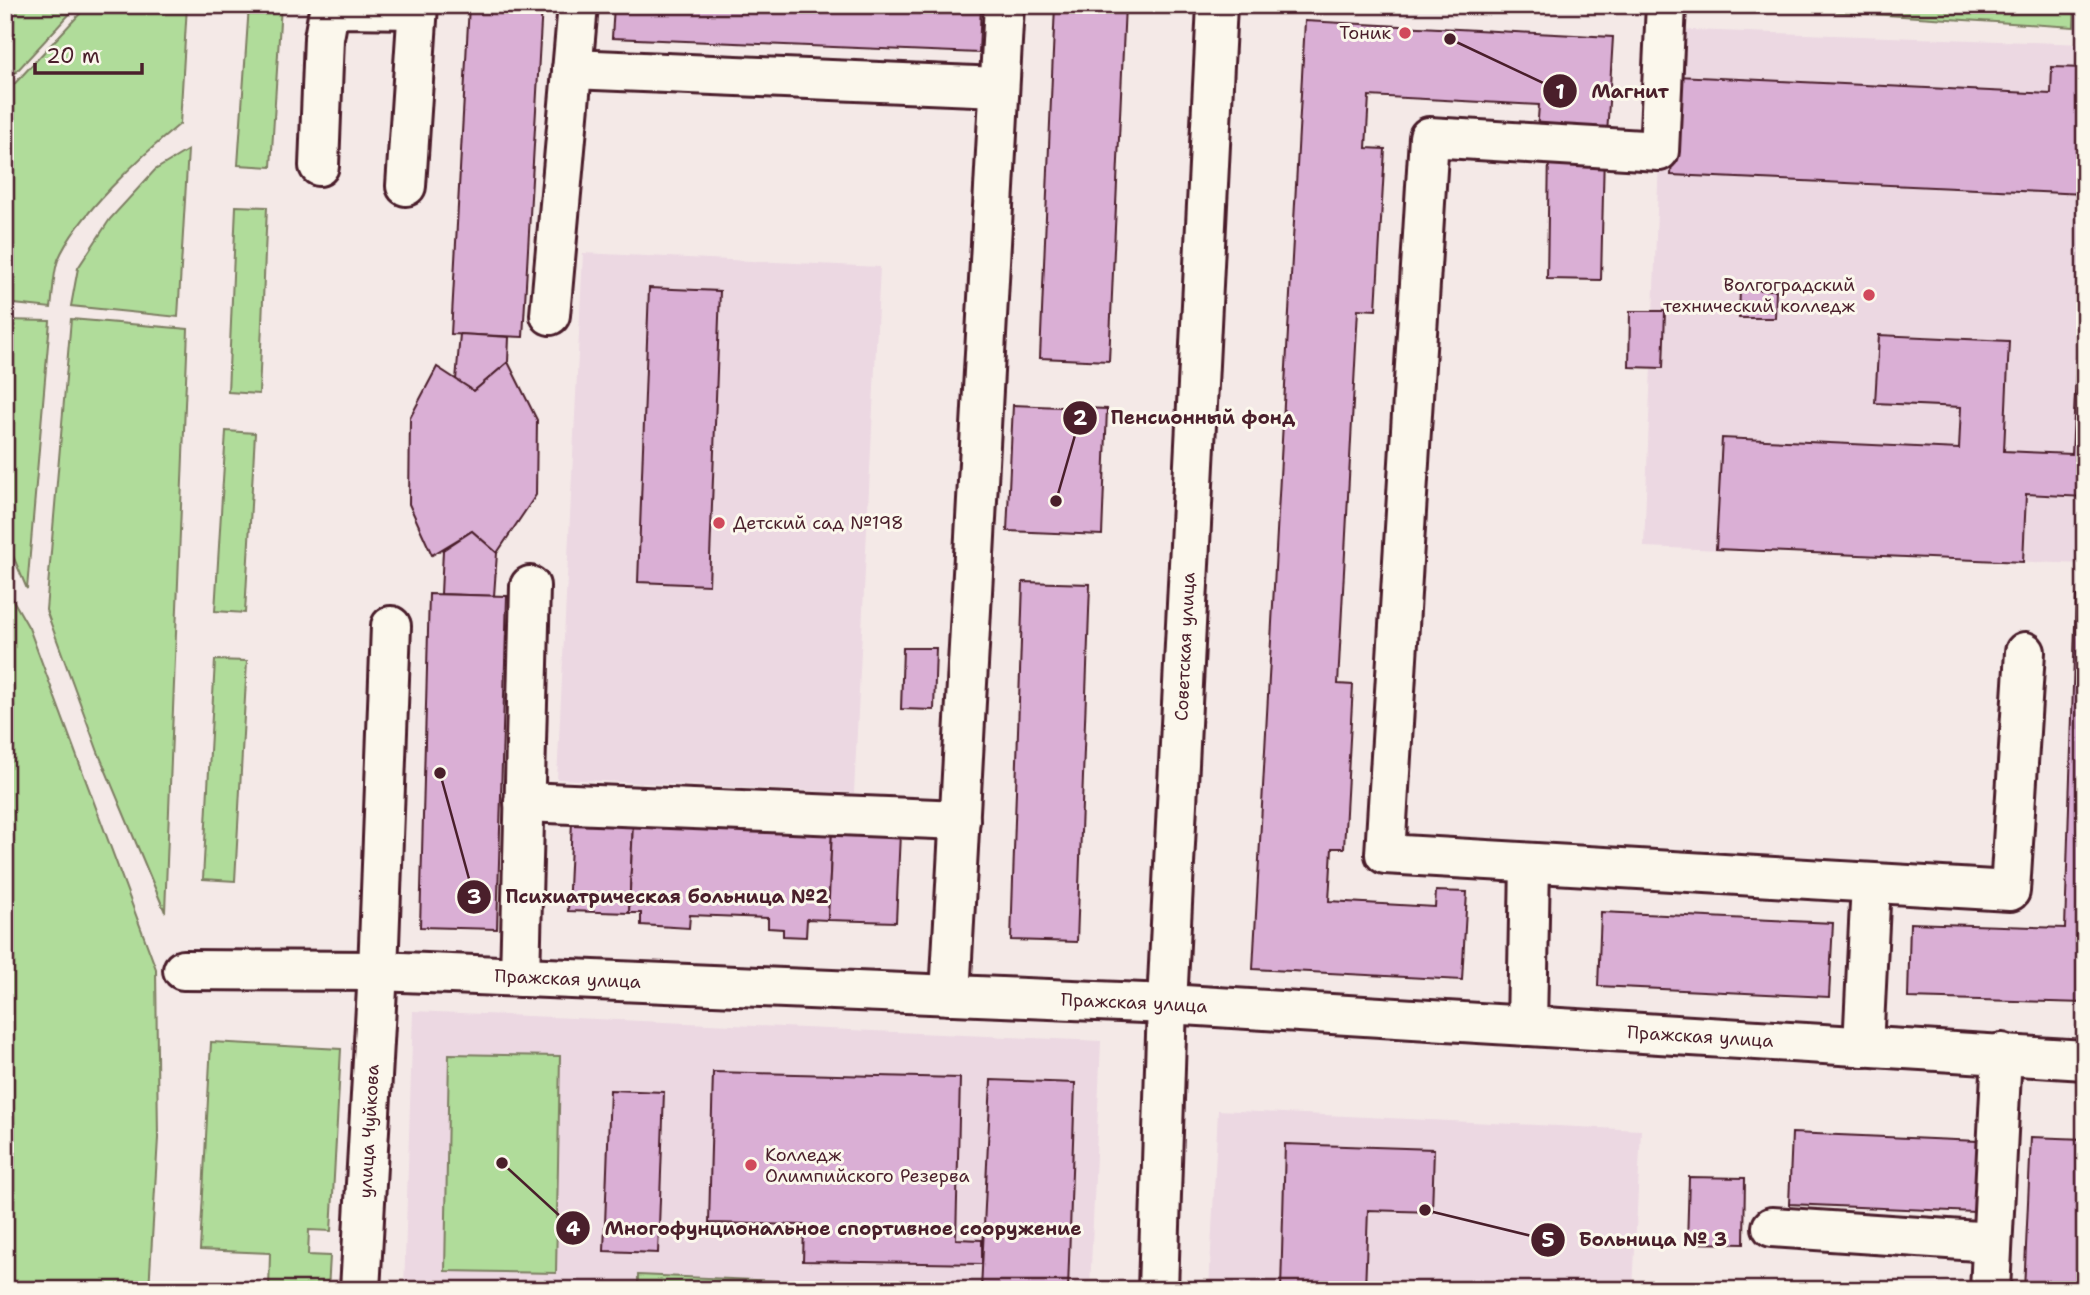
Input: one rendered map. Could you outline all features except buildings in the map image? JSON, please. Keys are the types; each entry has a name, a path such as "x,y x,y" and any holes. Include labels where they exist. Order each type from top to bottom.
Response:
{"street":[{"path":"550,315 578,5"},
{"path":"950,995 1004,5"},
{"name":"Советская улица","path":"1158,1290 1167,1004 1217,5"},
{"path":"1666,5 1658,151 1429,137 1385,854 2010,891 2025,652"},
{"path":"319,166 324,38 328,16 342,8 417,7 406,186"},
{"path":"572,69 999,87"},
{"path":"520,977 530,586"},
{"name":"улица Чуйкова","path":"360,1290 379,971 391,626"},
{"path":"524,802 960,820"},
{"path":"1527,1026 1530,863"},
{"path":"1863,1047 1871,883"},
{"name":"Пражская улица","path":"183,970 379,971 1167,1004 2085,1060"},
{"path":"1990,1290 2002,1053"},
{"path":"1772,1227 1992,1241"}],"shaded area":[{"name":"Волгоградский технический колледж","path":"1664,29 2085,44 2085,564 1644,547"},
{"name":"Детский сад №198","path":"583,253 880,267 854,793 557,779"},
{"name":"Колледж Олимпийского Резерва","path":"413,1011 1101,1041 1090,1290 404,1290"},
{"path":"1218,1110 1641,1130 1633,1290 1209,1290"}],"green space":[{"path":"5,5 78,5 5,84"},
{"path":"88,5 187,5 180,124 112,187 80,224 58,260 51,308 5,303 5,94"},
{"path":"249,5 281,5 271,167 238,165"},
{"path":"1732,5 2075,5 2074,27"},
{"path":"188,150 178,317 71,306 78,268 110,219 155,170"},
{"path":"236,206 267,207 259,394 228,392"},
{"path":"71,319 188,329 165,912 98,752 46,610"},
{"path":"5,320 50,321 27,589 5,537"},
{"path":"226,431 255,433 245,613 215,611"},
{"path":"5,586 29,628 156,969 158,1138 149,1290 5,1290"},
{"path":"215,660 247,661 235,881 203,879"},
{"path":"211,1042 341,1049 331,1231 309,1230 308,1255 330,1256 328,1290 269,1290 270,1253 200,1250"},
{"path":"449,1054 560,1056 556,1273 445,1271"},
{"path":"638,1275 798,1282 798,1290 638,1290"}],"place":[{"name":"Тоник","path":"1405,33"},
{"name":"Магнит","path":"1450,39"},
{"name":"Волгоградский технический колледж","path":"1869,295"},
{"name":"Пенсионный фонд","path":"1056,501"},
{"name":"Детский сад №198","path":"719,523"},
{"name":"Психиатрическая больница №2","path":"440,773"},
{"name":"Многофунциональное спортивное сооружение","path":"502,1163"},
{"name":"Колледж Олимпийского Резерва","path":"751,1165"},
{"name":"Больница № 3","path":"1425,1210"}]}
